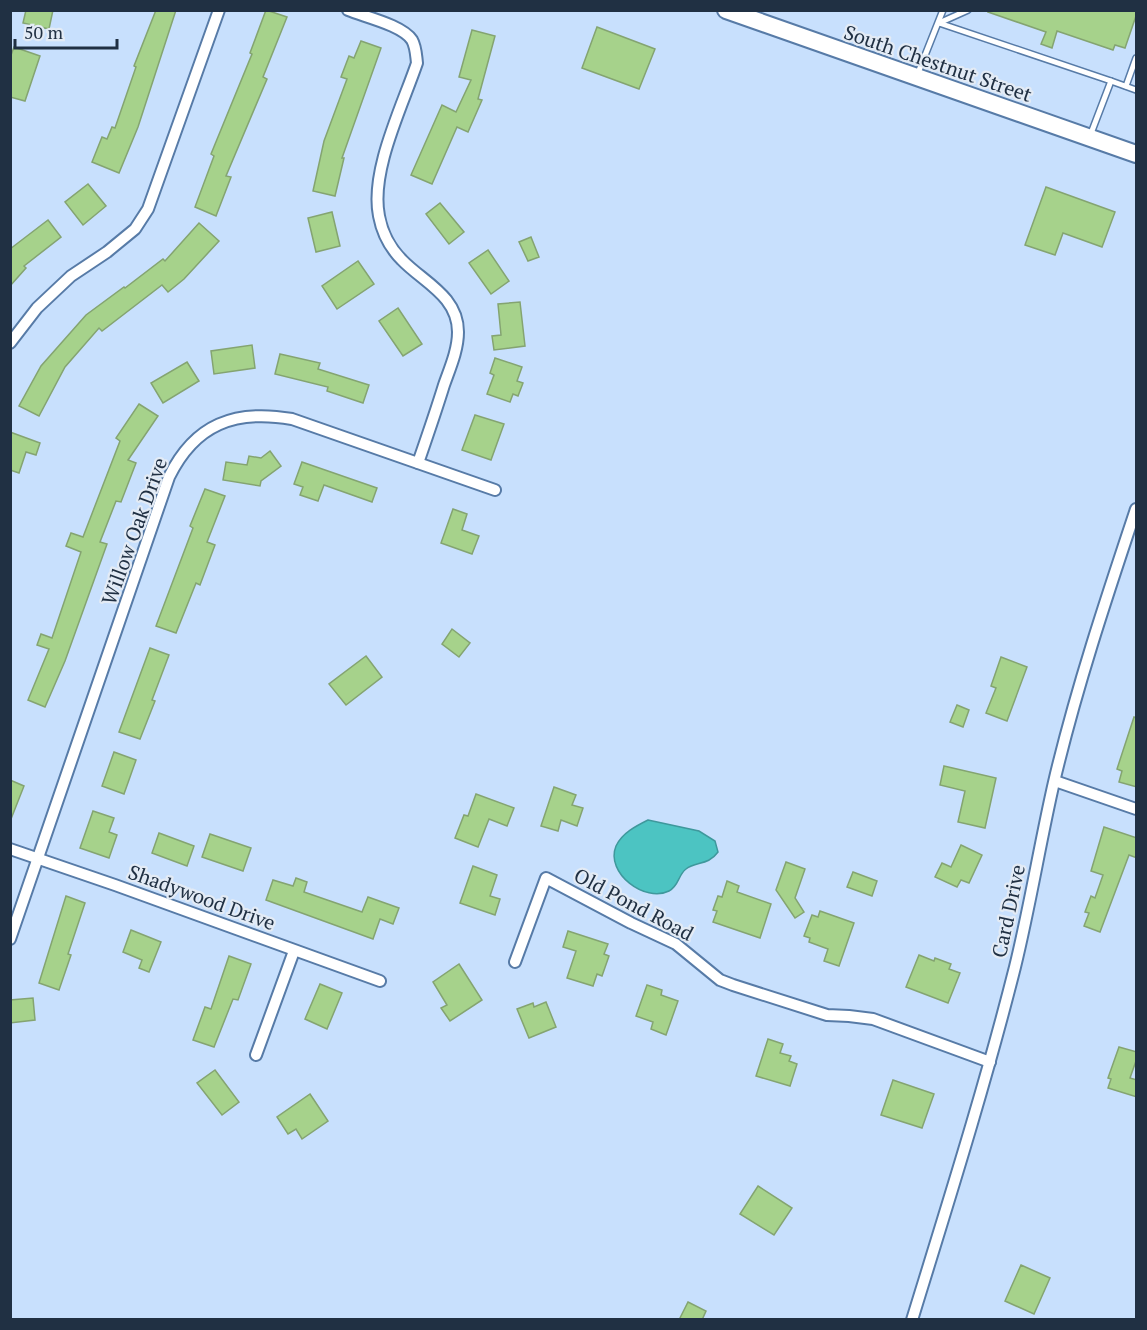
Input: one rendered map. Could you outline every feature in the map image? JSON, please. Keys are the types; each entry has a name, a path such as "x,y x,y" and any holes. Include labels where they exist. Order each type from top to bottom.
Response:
{"main road":[{"name":"South Chestnut Street","path":"726,10 1137,154"}],"street":[{"path":"10,342 54,292 71,276 107,252 135,229 148,209 219,10"},
{"path":"348,10 404,32 412,40 416,50 417,63 380,168 379,215 387,240 401,259 438,289 450,305 458,332 455,353 418,463"},
{"name":"Willow Oak Drive","path":"10,939 170,477 179,457 191,443 207,430 227,420 252,415 272,415 292,419 495,490"},
{"name":"Card Drive","path":"912,1320 990,1062 1015,965 1054,781 1095,633 1137,509"},
{"path":"1054,781 1137,809"},
{"name":"Shadywood Drive","path":"10,849 380,981"},
{"name":"Old Pond Road","path":"515,962 546,878 676,944 720,980 733,986 827,1016 873,1019 990,1062"},
{"path":"256,1055 294,951"}],"lane":[{"path":"917,78 943,10"},
{"path":"939,23 968,10"},
{"path":"939,23 1137,90"},
{"path":"1126,86 1137,58"},
{"path":"1089,138 1111,81"}],"shaded area":[{"path":"648,820 699,831 715,841 718,852 710,859 686,869 669,891 659,894 639,889 622,875 616,866 614,856 616,846 622,837 634,827"}],"building":[{"path":"26,10 53,10 49,29 23,23"},
{"path":"156,10 176,10 138,127 119,173 92,162 102,137 107,139 112,127 115,128 136,67 134,66"},
{"path":"266,10 287,17 263,77 267,79 226,176 231,177 216,216 195,207 214,156 211,154 252,54 250,53"},
{"path":"989,10 1137,10 1137,13 1125,48 1115,45 1113,50 1057,31 1052,48 1041,44 1046,32 988,12"},
{"path":"597,27 655,49 639,89 582,68"},
{"path":"472,30 495,36 478,99 482,100 468,132 457,127 432,184 411,175 442,105 456,112 471,80 459,77"},
{"path":"361,41 381,48 342,158 344,158 335,196 313,191 324,141 347,79 341,77 349,56 354,58"},
{"path":"14,47 40,56 25,101 10,97 10,58"},
{"path":"88,184 106,206 83,225 65,202"},
{"path":"1046,187 1115,212 1102,247 1063,233 1055,255 1025,245"},
{"path":"440,203 464,232 449,244 426,214"},
{"path":"332,212 340,246 316,252 308,218"},
{"path":"48,220 61,237 24,266 26,268 10,286 10,249"},
{"path":"199,223 219,241 184,279 168,292 162,285 102,331 99,328 65,367 39,416 19,406 41,366 86,315 163,259 165,261"},
{"path":"531,237 539,257 528,261 519,242"},
{"path":"488,250 509,281 491,294 469,263"},
{"path":"358,261 374,284 337,309 322,286"},
{"path":"520,302 525,346 494,350 492,336 501,335 498,304"},
{"path":"398,308 422,344 403,356 379,321"},
{"path":"252,345 255,368 214,374 211,351"},
{"path":"280,354 320,363 318,369 369,385 363,403 327,391 328,387 275,374"},
{"path":"495,358 522,367 517,381 523,383 518,396 513,394 510,402 487,394 494,375 490,373"},
{"path":"187,362 199,381 163,403 151,383"},
{"path":"139,404 158,416 128,460 136,463 121,502 116,501 100,542 107,544 65,661 45,707 28,700 49,649 37,645 41,634 52,638 81,552 66,546 71,533 83,537 120,441 116,438"},
{"path":"475,415 504,424 491,460 462,450"},
{"path":"10,432 40,443 36,455 26,452 19,473 10,470"},
{"path":"270,451 281,466 261,481 260,486 223,480 226,462 247,465 249,456 261,458"},
{"path":"302,462 377,488 372,502 324,485 318,501 300,495 303,487 294,484"},
{"path":"205,489 225,496 207,542 215,545 200,585 196,583 176,633 156,626 193,528 190,526"},
{"path":"453,509 467,514 462,530 479,536 472,554 441,543"},
{"path":"452,629 470,643 459,657 442,644"},
{"path":"150,648 169,655 140,739 119,732"},
{"path":"366,656 382,677 346,705 329,684"},
{"path":"1001,657 1027,667 1007,721 986,713 996,688 991,686"},
{"path":"957,705 969,710 963,727 950,722"},
{"path":"1134,717 1137,718 1137,787 1119,782 1122,771 1117,769"},
{"path":"114,752 136,760 124,794 102,786"},
{"path":"944,766 996,778 985,828 958,822 965,791 940,785"},
{"path":"10,780 24,786 11,819 10,819"},
{"path":"554,787 576,795 572,805 583,808 577,826 561,820 558,831 541,826"},
{"path":"476,794 514,808 507,826 489,819 478,847 455,838 464,815 468,816"},
{"path":"93,811 114,818 109,832 117,835 109,858 80,848"},
{"path":"1104,827 1137,838 1137,858 1129,855 1100,932 1084,926 1089,913 1085,912 1091,896 1095,898 1103,875 1091,871"},
{"path":"159,833 194,846 187,866 152,853"},
{"path":"210,834 251,848 243,871 202,857"},
{"path":"961,845 982,855 969,883 961,880 957,887 935,877 942,863 951,867"},
{"path":"786,862 805,869 795,898 804,912 795,918 776,890"},
{"path":"473,866 497,875 490,896 500,899 495,915 460,903"},
{"path":"853,872 877,881 872,896 847,887"},
{"path":"296,878 307,882 304,892 362,912 368,897 399,908 393,924 380,919 373,939 266,900 273,880 293,886"},
{"path":"727,881 739,886 737,892 771,904 760,938 713,922 717,911 713,910 718,896 722,897"},
{"path":"66,896 85,903 59,990 39,983"},
{"path":"820,911 854,923 839,966 824,961 828,949 809,942 810,938 804,936 812,915 818,917"},
{"path":"131,930 161,942 149,972 139,968 142,960 123,952"},
{"path":"568,931 608,944 604,954 609,956 602,976 597,974 593,986 567,978 576,951 563,947"},
{"path":"919,955 951,964 949,969 960,973 948,1003 906,987"},
{"path":"229,956 251,964 238,1000 233,999 214,1047 193,1040 205,1007 211,1009"},
{"path":"459,964 482,1000 450,1021 441,1008 447,1005 433,982"},
{"path":"320,984 342,993 327,1029 305,1019"},
{"path":"647,985 662,990 661,995 678,1001 666,1035 651,1029 653,1022 636,1016"},
{"path":"33,998 35,1020 10,1023 10,1000"},
{"path":"546,1002 556,1027 529,1038 517,1009 533,1003 534,1007"},
{"path":"768,1039 783,1044 780,1053 791,1056 789,1061 797,1064 790,1086 756,1076"},
{"path":"1119,1047 1137,1052 1130,1078 1137,1080 1137,1097 1108,1088 1111,1079 1108,1078"},
{"path":"215,1070 239,1102 222,1115 197,1083"},
{"path":"893,1080 934,1094 922,1128 881,1115"},
{"path":"310,1094 328,1121 302,1139 296,1129 288,1134 277,1117"},
{"path":"758,1186 792,1208 774,1235 740,1214"},
{"path":"1021,1265 1050,1278 1034,1314 1005,1301"},
{"path":"688,1302 706,1311 702,1320 679,1320"}]}
